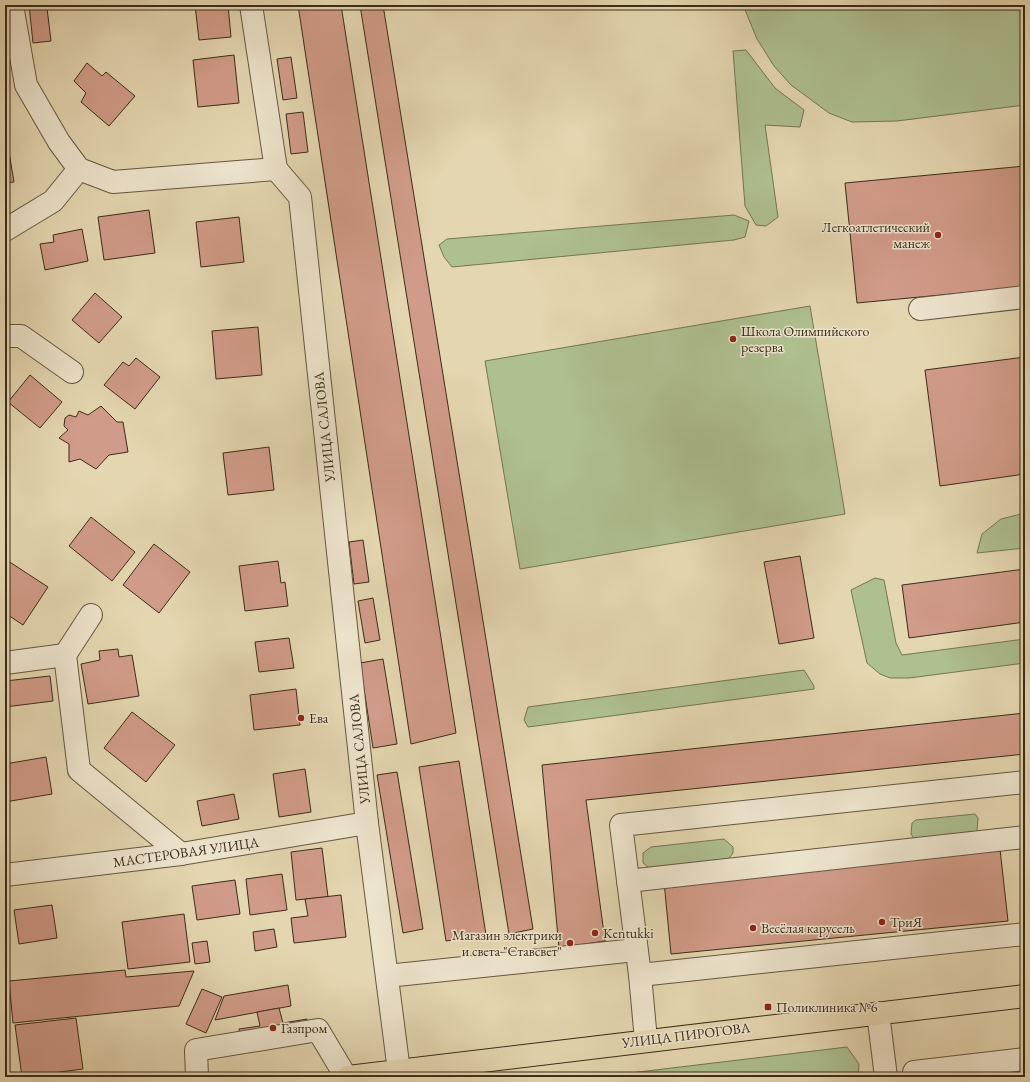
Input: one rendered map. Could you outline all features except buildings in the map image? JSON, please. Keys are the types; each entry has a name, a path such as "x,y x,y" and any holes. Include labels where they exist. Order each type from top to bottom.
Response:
{"main road":[{"name":"УЛИЦА ПИРОГОВА","path":"347,1077 878,1012 1025,996"}],"street":[{"path":"12,5 26,86 58,142 79,169 114,182 276,169 251,5"},
{"path":"5,230 54,201 79,169"},
{"name":"УЛИЦА САЛОВА","path":"276,169 300,197 367,823 399,1071"},
{"path":"920,309 1025,297"},
{"path":"5,336 21,336 72,372"},
{"path":"91,615 65,655 79,770 182,854"},
{"path":"5,663 65,655"},
{"path":"646,1040 640,975 621,825 1025,782"},
{"name":"МАСТЕРОВАЯ УЛИЦА","path":"5,875 182,854 367,823"},
{"path":"628,881 1025,837"},
{"path":"640,975 1025,934"},
{"path":"387,976 636,950"},
{"path":"878,1012 886,1077"},
{"path":"197,1077 196,1050 318,1030 347,1077"},
{"path":"914,1072 1025,1059"}],"green space":[{"path":"743,5 1025,5 1025,105 897,121 852,122 829,113 791,85 774,66 757,39"},
{"path":"746,50 775,88 804,110 800,127 765,125 778,217 766,226 756,225 745,206 733,51"},
{"path":"734,215 749,221 745,237 734,240 452,267 444,257 439,245 447,239"},
{"path":"810,306 845,514 520,569 485,361"},
{"path":"1025,513 1025,548 977,553 982,534 1001,519"},
{"path":"875,578 884,580 896,643 902,655 1025,639 1025,663 909,678 890,678 880,674 867,663 851,590"},
{"path":"804,670 814,686 814,689 528,727 524,720 528,707"},
{"path":"975,814 978,818 977,832 915,840 911,834 912,823 916,820"},
{"path":"724,839 733,847 733,853 727,861 653,871 643,863 643,853 651,847"},
{"path":"847,1047 859,1064 858,1077 597,1077"}],"place":[{"name":"Легкоатлетический манеж","path":"938,235"},
{"name":"Школа Олимпийского резерва","path":"733,339"},
{"name":"Ева","path":"301,718"},
{"name":"ТриЯ","path":"882,922"},
{"name":"Весёлая карусель","path":"753,928"},
{"name":"Kentukki","path":"595,933"},
{"name":"Магазин электрики и света \"Ставсвет\"","path":"570,943"},
{"name":"Поликлиника №6","path":"768,1007"},
{"name":"Газпром","path":"273,1028"}]}
